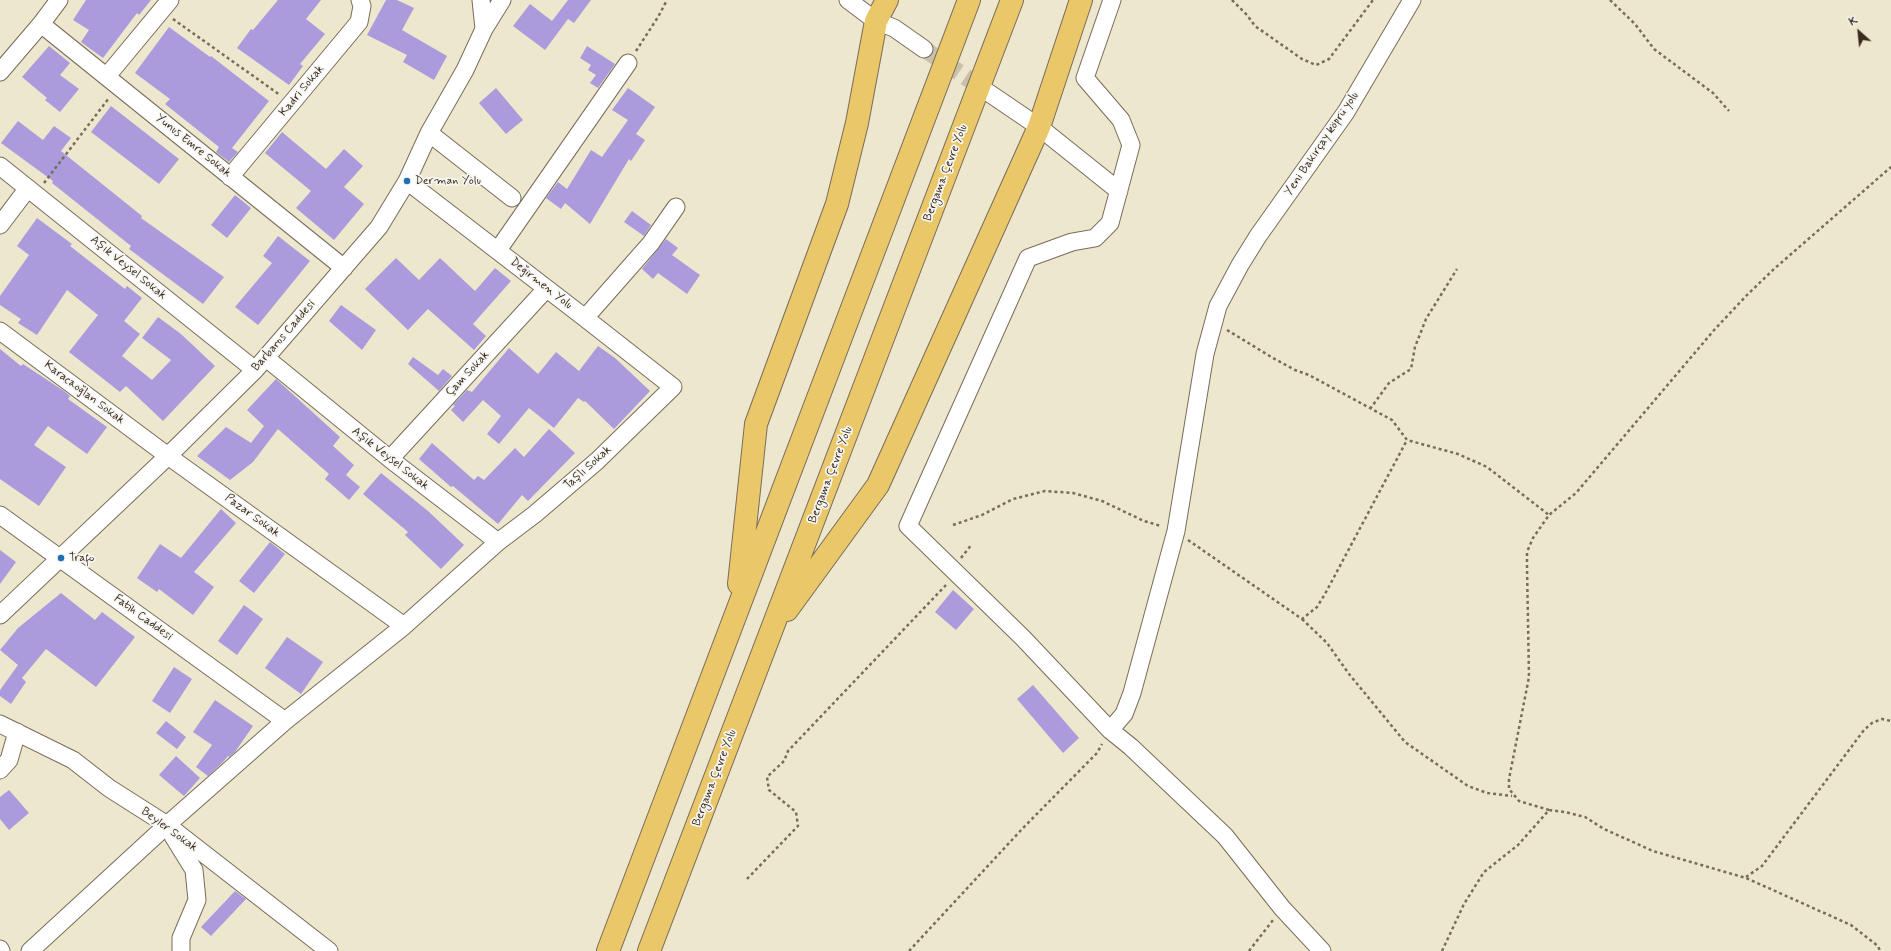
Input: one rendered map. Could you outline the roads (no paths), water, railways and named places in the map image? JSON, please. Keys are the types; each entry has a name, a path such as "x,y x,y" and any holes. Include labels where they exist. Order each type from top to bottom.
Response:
{"highway":[{"path":"736,614 756,424 837,204 857,123 876,21 888,0"},
{"path":"608,951 969,0"},
{"name":"Bergama Çevre Yolu","path":"649,951 1012,0"},
{"path":"770,634 878,485 1039,127 1081,0"}],"street":[{"path":"0,72 42,24 59,0"},
{"name":"Kadri Sokak","path":"230,177 359,22 362,6 360,0"},
{"path":"481,0 484,29"},
{"name":"Barbaros Caddesi","path":"0,615 168,456 261,364 379,227 407,181 429,133 465,70 484,29 502,0"},
{"path":"848,0 876,21 894,28 924,49"},
{"path":"1112,0 1085,78 1121,120 1130,145 1110,223 1094,238 1072,242 1028,258 908,526 1023,638 1110,730 1132,746 1225,836 1282,908 1322,951"},
{"name":"Yeni Bakırçay köprü yolu","path":"1110,730 1124,714 1132,694 1176,531 1205,354 1218,306 1240,265 1258,236 1346,112 1412,0"},
{"path":"106,76 165,5"},
{"name":"Yunus Emre Sokak","path":"42,24 344,268"},
{"path":"498,250 628,63"},
{"path":"989,93 1039,127 1119,191"},
{"path":"429,133 512,198"},
{"name":"Aşık Veysel Sokak","path":"0,166 32,192 390,459 498,542"},
{"name":"Değirmen Yolu","path":"407,181 673,387"},
{"path":"0,225 32,192"},
{"path":"585,318 651,243 676,208"},
{"name":"Çam Sokak","path":"390,459 546,289"},
{"name":"Karacaoğlan Sokak","path":"0,331 168,456"},
{"name":"Taşlı Sokak","path":"30,951 167,825 285,721 404,626 498,542 535,514 597,461 673,387"},
{"name":"Pazar Sokak","path":"168,456 404,626"},
{"name":"Fatih Caddesi","path":"0,515 285,721"},
{"name":"Beyler Sokak","path":"0,724 73,760 109,788 167,825 329,951"},
{"path":"0,770 9,760 17,732"},
{"path":"167,825 194,870 197,900 181,938 180,951"}],"tunnel":[{"path":"924,49 988,92"}],"place":[{"name":"Derman Yolu","path":"407,181"},
{"name":"Trafo","path":"61,558"}]}
